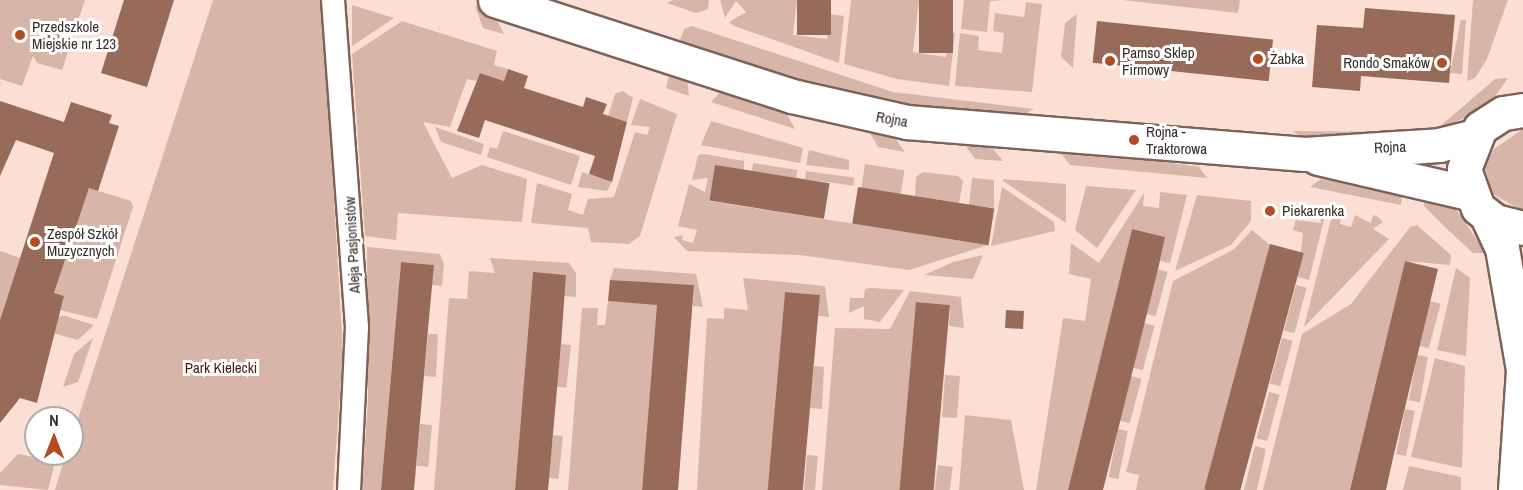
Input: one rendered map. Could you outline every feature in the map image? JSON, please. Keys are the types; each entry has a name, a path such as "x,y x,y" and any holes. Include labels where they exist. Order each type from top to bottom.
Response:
{"street":[{"name":"Aleja Pasjonistów","path":"333,0 357,327 349,490"},
{"name":"Rojna","path":"495,0 792,96 885,118 1305,154 1439,145 1474,135 1515,111"},
{"path":"1515,111 1523,82"},
{"path":"1474,135 1464,164 1478,205 1502,248 1523,370 1515,490"},
{"name":"Rojna","path":"1305,154 1478,205 1523,228"}],"green space":[{"name":"Przedszkole Miejskie nr 123","path":"0,0 85,0 62,70 37,63 33,56 22,86 0,79","holes":["43,24 61,31 54,52 36,46"]},
{"name":"Park Kielecki","path":"213,0 322,0 343,351 333,490 55,490 62,466 84,466 84,406 82,406"},
{"path":"673,0 709,0 708,9 696,13 667,3"},
{"path":"720,0 797,0 793,35 827,39 830,14 844,16 839,63 734,26 729,22 746,12 736,1 725,18"},
{"path":"851,0 919,0 913,52 946,57 949,32 955,33 949,86 897,79 844,64"},
{"path":"964,0 1006,0 990,1 987,32 961,29"},
{"path":"1122,0 1240,0 1238,13"},
{"path":"1473,0 1508,0 1487,59 1475,78 1467,81"},
{"path":"1026,2 1042,4 1032,92 955,86 960,33 979,36 978,50 1002,53 1004,33 993,31 995,13 1024,17"},
{"path":"352,5 394,18 352,46"},
{"path":"475,6 493,12 504,34 483,28"},
{"path":"1077,14 1073,68 1061,57 1065,23"},
{"path":"1461,20 1466,20 1462,74 1450,73"},
{"path":"402,21 497,51 494,65 508,69 504,81 481,73 477,81 467,79 450,127 423,122 452,178 482,165 527,179 522,222 398,213 396,240 365,236 352,54"},
{"path":"692,26 893,92 1034,109 1015,119 856,100 678,46 684,29"},
{"path":"671,69 687,79 689,96 666,88"},
{"path":"1508,78 1488,106 1431,134 1495,79"},
{"path":"722,90 782,105 795,129 711,102"},
{"path":"623,91 633,98 627,122 608,116 615,94"},
{"path":"640,99 677,114 640,236 629,244 591,242 588,228 531,223 537,183 572,194 568,210 583,215 588,199 614,197 635,132 647,135 650,127 631,125"},
{"path":"711,121 803,148 800,163 701,145"},
{"path":"435,127 484,144 481,155 441,142"},
{"path":"868,129 890,131 905,152 878,147"},
{"path":"1523,129 1523,211 1493,194 1485,168 1494,149"},
{"path":"503,131 580,156 571,185 487,157 490,147 497,149"},
{"path":"1293,131 1400,132 1407,140 1301,137"},
{"path":"987,141 1003,161 975,159 963,142"},
{"path":"1056,147 1199,167 1207,178 1070,165"},
{"path":"809,150 849,160 849,170 806,165"},
{"path":"698,155 744,161 744,170 715,166 709,201 988,245 909,270 800,255 687,251 674,237 683,235 682,240 693,243 697,230 678,226 689,184 705,192 708,178 692,180"},
{"path":"753,163 797,170 796,178 752,171"},
{"path":"865,164 905,170 901,195 861,189"},
{"path":"806,171 855,178 853,186 805,179"},
{"path":"582,172 612,182 607,191 578,187"},
{"path":"923,172 958,176 963,181 959,203 915,196 916,177"},
{"path":"972,178 994,180 994,208 969,205"},
{"path":"1003,179 1066,184 1066,223 1003,181"},
{"path":"1321,179 1402,192 1401,205 1310,187"},
{"path":"1086,186 1136,190 1097,248 1075,230"},
{"path":"1002,187 1054,222 1055,231 991,246"},
{"path":"89,188 131,201 133,207 97,319 60,310 64,297 54,293"},
{"path":"1160,192 1187,195 1170,263 1160,261 1165,237 1132,229 1068,490 1036,490 1063,318 1085,321 1091,279 1069,274 1071,243 1099,263 1144,193 1143,206 1159,208"},
{"path":"1197,195 1251,201 1251,221 1231,245 1175,271"},
{"path":"1425,196 1455,208 1486,253 1473,253 1447,229 1424,206"},
{"path":"1319,207 1327,207 1309,280 1298,277 1303,233 1293,230 1296,220 1321,223"},
{"path":"1334,207 1343,209 1340,224 1351,227 1355,215 1371,223 1373,215 1378,217 1383,222 1373,229 1389,239 1304,327"},
{"path":"1417,225 1451,255 1450,265 1405,261 1350,490 1263,490 1302,334 1351,304 1410,227"},
{"path":"1252,230 1270,245 1208,490 1136,490 1139,475 1126,472 1173,281 1233,250"},
{"path":"367,247 440,254 444,264 442,286 432,285 433,265 401,262 381,490 362,490 368,398"},
{"path":"0,251 20,258 0,320"},
{"path":"983,255 973,279 924,275 953,262"},
{"path":"490,258 569,263 576,273 576,297 564,296 566,275 533,273 515,490 434,490 449,298 467,299 469,271 495,273"},
{"path":"614,268 696,274 703,307 693,306 694,285 659,283 642,490 568,490 582,308 598,308 597,325 605,325 608,301 625,302 627,281 610,280"},
{"path":"1456,268 1470,278 1466,356 1437,350"},
{"path":"1157,269 1168,272 1156,316 1145,313"},
{"path":"743,278 825,286 829,317 818,316 819,295 785,292 769,490 697,490 707,318 724,319 724,308 748,310"},
{"path":"1296,285 1307,288 1294,333 1284,330"},
{"path":"865,289 904,290 880,322 864,319 864,306 849,313 850,298 864,298"},
{"path":"910,291 961,297 964,328 949,326 950,305 917,302 901,490 822,490 835,328 890,329"},
{"path":"1430,301 1441,304 1429,348 1418,345"},
{"path":"65,316 94,325 78,340 42,330 46,317"},
{"path":"1144,323 1155,326 1143,370 1132,367"},
{"path":"428,334 438,334 436,377 424,376"},
{"path":"93,338 78,382 63,387 74,354"},
{"path":"1282,338 1293,341 1280,386 1270,383"},
{"path":"561,344 571,345 566,388 557,387"},
{"path":"1417,355 1428,357 1420,402 1409,400"},
{"path":"1435,358 1465,366 1462,468 1411,457"},
{"path":"814,366 824,367 822,409 810,408"},
{"path":"945,375 960,376 957,418 942,417"},
{"path":"1131,376 1142,379 1130,423 1119,420"},
{"path":"1269,392 1280,395 1267,441 1257,438"},
{"path":"1405,409 1415,411 1406,456 1396,454"},
{"path":"965,415 1011,420 1024,490 959,490"},
{"path":"420,424 432,425 428,467 416,466"},
{"path":"1118,429 1128,431 1118,479 1109,477"},
{"path":"553,435 563,436 558,479 549,478"},
{"path":"1255,446 1266,449 1257,490 1244,490"},
{"path":"18,454 24,455 24,466 54,466 48,490 0,485 0,473"},
{"path":"807,455 818,456 815,490 804,490"},
{"path":"938,465 953,467 950,490 935,490"},
{"path":"1409,466 1461,477 1461,490 1403,490"}],"building":[{"path":"124,0 174,0 147,87 101,73"},
{"path":"797,0 831,0 831,35 797,35"},
{"path":"919,0 953,0 953,53 919,53"},
{"path":"1365,8 1455,15 1449,83 1361,76 1360,91 1312,87 1317,25 1363,28"},
{"path":"1097,21 1273,40 1269,81 1093,63"},
{"path":"45,26 61,31 55,51 39,46"},
{"path":"508,69 528,76 524,88 583,107 586,97 607,104 603,114 627,122 612,182 589,174 595,156 485,120 479,138 457,131 480,73 504,81"},
{"name":"Zespół Szkół Muzycznych","path":"0,101 64,122 71,102 112,115 109,123 119,126 98,191 89,188 54,293 64,296 37,403 20,398 0,423 0,320 54,153 16,140 0,176"},
{"path":"715,165 830,183 824,219 709,201"},
{"path":"858,187 994,209 989,245 852,224"},
{"path":"1132,229 1165,237 1159,265 1103,490 1068,490"},
{"path":"1270,244 1304,253 1240,490 1204,489"},
{"path":"1405,261 1438,269 1386,490 1350,490"},
{"path":"401,262 434,265 414,490 381,490"},
{"path":"533,272 566,275 561,344 548,490 515,490"},
{"path":"610,280 694,285 678,490 642,490 657,305 608,301"},
{"path":"785,292 820,295 803,490 768,490"},
{"path":"916,302 950,305 934,490 900,490"},
{"path":"1006,310 1024,311 1023,329 1005,328"}],"place":[{"name":"Przedszkole Miejskie nr 123","path":"20,35"},
{"name":"Żabka","path":"1258,59"},
{"name":"Pamso Sklep Firmowy","path":"1110,61"},
{"name":"Rondo Smaków","path":"1442,63"},
{"name":"Rojna - Traktorowa","path":"1134,140"},
{"name":"Piekarenka","path":"1270,211"},
{"name":"Zespół Szkół Muzycznych","path":"35,242"}]}
